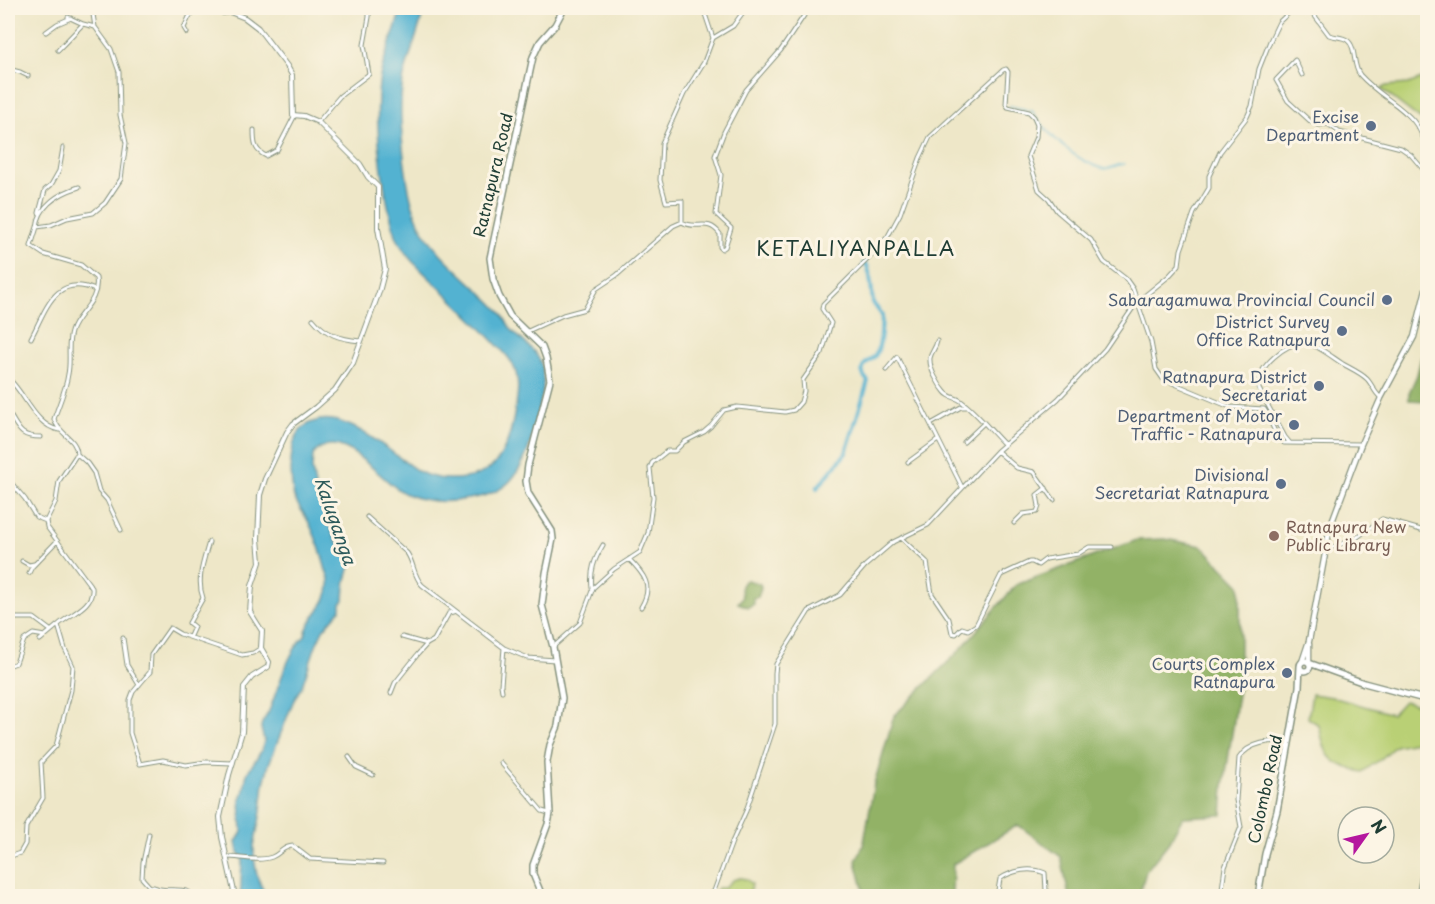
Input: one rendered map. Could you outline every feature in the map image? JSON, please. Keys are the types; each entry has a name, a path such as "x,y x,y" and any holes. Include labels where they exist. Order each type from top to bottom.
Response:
{"highway":[{"name":"Ratnapura Road","path":"542,897 533,874 533,865 550,814 547,762 550,745 558,726 562,698 556,660 542,605 553,539 552,531 532,501 526,481 550,380 542,347 510,316 499,297 493,279 490,249 533,57 540,42 555,25 564,8"},
{"path":"1306,665 1428,700"},
{"name":"Colombo Road","path":"1258,897 1265,854 1277,811 1299,687 1306,665"}],"main road":[{"path":"1306,665 1330,527 1381,398 1414,337 1428,281"}],"street":[{"path":"37,227 93,213 105,203 121,179 126,142 120,115 119,72 111,49 95,27 92,8"},
{"path":"187,33 184,28 189,17 197,8"},
{"path":"217,8 223,13 230,12 245,18 258,28 287,66 292,75 293,115 295,115"},
{"path":"318,122 340,96 369,74 364,45 369,8"},
{"path":"703,8 713,38"},
{"path":"682,222 682,201 666,202 663,195 660,180 662,143 684,94 704,62 713,38 733,26 746,8"},
{"path":"682,222 689,226 711,225 720,234 720,247 725,247 731,228 716,214 721,175 715,156 724,132 746,90 782,50 809,8"},
{"path":"708,897 714,891 746,811 775,724 776,663 808,611 840,595 865,566 893,542 928,525 1004,444 1058,399 1105,349 1137,302 1179,265 1181,250 1194,213 1209,188 1209,176 1220,152 1247,117 1252,106 1259,69 1270,41 1279,22 1294,8"},
{"path":"1309,8 1329,35 1344,38 1350,42 1359,74 1416,123 1424,135 1428,156"},
{"path":"46,32 70,17 95,27"},
{"path":"58,50 83,24"},
{"path":"1302,75 1295,60 1276,80 1288,101 1311,122 1318,125 1328,124 1339,132 1401,148 1411,155 1428,175"},
{"path":"8,69 28,76"},
{"path":"553,647 580,623 593,590 614,568 640,552 648,533 653,497 650,468 652,463 668,451 675,451 684,442 704,432 724,410 737,407 794,411 801,402 804,391 803,380 822,353 830,331 831,323 822,309 823,304 888,236 900,214 930,137 1003,69 1008,72 1006,105 1029,112 1037,124 1036,136 1028,156 1036,185 1057,212 1091,240 1104,262 1126,279 1133,289 1151,342 1156,369 1163,379 1230,407 1264,410 1279,440 1284,443 1361,444"},
{"path":"235,897 219,823 242,732 244,687 252,677 268,667 269,662 261,648 262,631 250,612 252,586 260,562 259,506 265,479 293,424 335,390 353,363 385,269 378,228 378,187 360,164 318,122 295,115"},
{"path":"254,130 256,150 265,157 277,150 295,115"},
{"path":"59,430 54,418 68,374 71,331 86,310 95,291 96,278 81,266 43,254 31,246 45,189 51,185 58,171 63,148"},
{"path":"39,213 60,193 79,187"},
{"path":"526,332 563,315 585,309 596,289 616,275 673,226 682,222"},
{"path":"31,338 49,301 56,293 77,285 95,291"},
{"path":"313,319 327,333 360,341"},
{"path":"937,341 930,358 931,367 946,394 951,398 958,398 1004,444"},
{"path":"1290,443 1259,389 1258,381 1267,363 1280,351 1292,345 1304,344 1321,347 1366,378 1381,398"},
{"path":"886,370 897,357 962,488"},
{"path":"11,381 44,422 74,442 77,454 94,473 99,491 107,500 121,530"},
{"path":"931,424 961,407 968,407"},
{"path":"8,412 24,435 41,437"},
{"path":"964,442 984,423"},
{"path":"908,462 938,440"},
{"path":"997,451 1017,468 1034,472 1054,500"},
{"path":"40,640 90,601 93,595 92,588 57,541 46,521 56,501 59,481 77,454"},
{"path":"8,479 25,499 36,517 46,521"},
{"path":"1014,523 1023,514 1037,512 1039,506 1036,497 1046,488"},
{"path":"367,517 407,553 414,573 422,585 504,648 528,658 556,660"},
{"path":"1325,550 1355,538 1382,519 1428,532"},
{"path":"901,538 927,562 932,594 950,619 952,633 956,634 962,628 968,630 976,625 1000,575 1029,562 1038,565 1046,559 1078,554 1089,547 1112,547"},
{"path":"29,573 57,541"},
{"path":"190,636 194,627 189,624 202,598 200,577 209,542"},
{"path":"593,590 591,571 595,558 603,545"},
{"path":"629,559 645,575 647,594 641,607"},
{"path":"22,561 29,566 36,563"},
{"path":"390,693 395,683 427,644 434,640 449,613 456,611"},
{"path":"8,618 34,618 50,630"},
{"path":"8,897 10,859 11,856 20,853 25,844 26,827 43,798 41,762 57,746 71,690 73,666 58,625"},
{"path":"233,763 206,762 186,765 163,760 140,764 138,753 132,745 129,720 130,700 133,692 150,672 151,655 170,628 242,655 254,653 261,648"},
{"path":"8,666 16,663 24,640 33,634 45,636"},
{"path":"402,637 427,644"},
{"path":"123,638 128,670 139,685"},
{"path":"502,691 504,648"},
{"path":"1221,897 1225,867 1241,826 1236,800 1239,758 1242,752 1259,744 1276,741 1289,742"},
{"path":"349,758 356,766 373,775"},
{"path":"501,763 542,811 550,814"},
{"path":"149,834 142,878 150,887 178,889 189,892 190,897"},
{"path":"1418,897 1428,840"},
{"path":"227,857 265,858 276,855 287,846 293,846 310,859 383,863"},
{"path":"997,897 1000,879 1006,874 1035,870 1045,873 1046,890 1049,897"}],"green space":[{"path":"1427,77 1427,115 1420,119 1381,89 1386,86 1408,84"},
{"path":"1421,358 1427,367 1427,401 1409,400 1409,393"},
{"path":"1165,539 1202,546 1240,585 1240,681 1224,786 1222,815 1183,817 1169,842 1146,871 1139,896 1069,896 1061,857 1018,825 953,864 952,896 865,896 856,861 864,843 874,784 894,716 960,650 1016,585 1137,540"},
{"path":"747,580 760,584 761,587 758,597 753,598 754,604 748,607 738,603 742,598 741,586"},
{"path":"1312,694 1332,697 1392,714 1404,701 1427,707 1427,740 1395,746 1362,772 1342,766 1330,758 1319,725 1308,718"},
{"path":"740,878 752,884 749,896 711,896 718,888 724,888 733,880"}],"water":[{"path":"401,8 424,8 405,72 401,95 403,152 413,207 425,233 442,256 498,309 511,329 537,356 543,373 542,392 531,441 517,473 503,487 480,497 453,501 421,499 396,488 348,449 335,445 324,446 313,455 312,469 317,498 350,566 341,609 323,630 316,645 302,686 293,702 269,764 264,783 254,857 257,876 263,890 269,896 240,896 243,859 238,852 236,842 242,832 240,801 247,774 262,749 264,741 261,725 293,651 305,636 306,630 323,604 329,589 329,577 319,546 293,493 291,461 293,445 298,434 313,422 329,420 345,423 378,441 422,473 449,479 466,478 490,468 498,460 509,438 518,393 518,381 510,360 476,323 412,261 399,241 392,222 381,161 378,100 383,64"}],"waterway":[{"path":"1010,106 1032,111 1055,138 1083,160 1104,169 1125,164"},
{"path":"817,488 846,453 868,381 863,374 863,368 878,350 882,315 873,303 870,276 867,265 864,264"}],"place":[{"name":"Excise Department","path":"1371,126"},
{"name":"Sabaragamuwa Provincial Council","path":"1387,300"},
{"name":"District Survey Office Ratnapura","path":"1342,331"},
{"name":"Ratnapura District Secretariat","path":"1319,386"},
{"name":"Department of Motor Traffic - Ratnapura","path":"1294,425"},
{"name":"Divisional Secretariat Ratnapura","path":"1281,484"},
{"name":"Ratnapura New Public Library","path":"1274,536"},
{"name":"Courts Complex Ratnapura","path":"1287,673"}],"district":[{"name":"KETALIYANPALLA","path":"856,249"}],"water label":[{"name":"Kaluganga","path":"335,521"}]}
